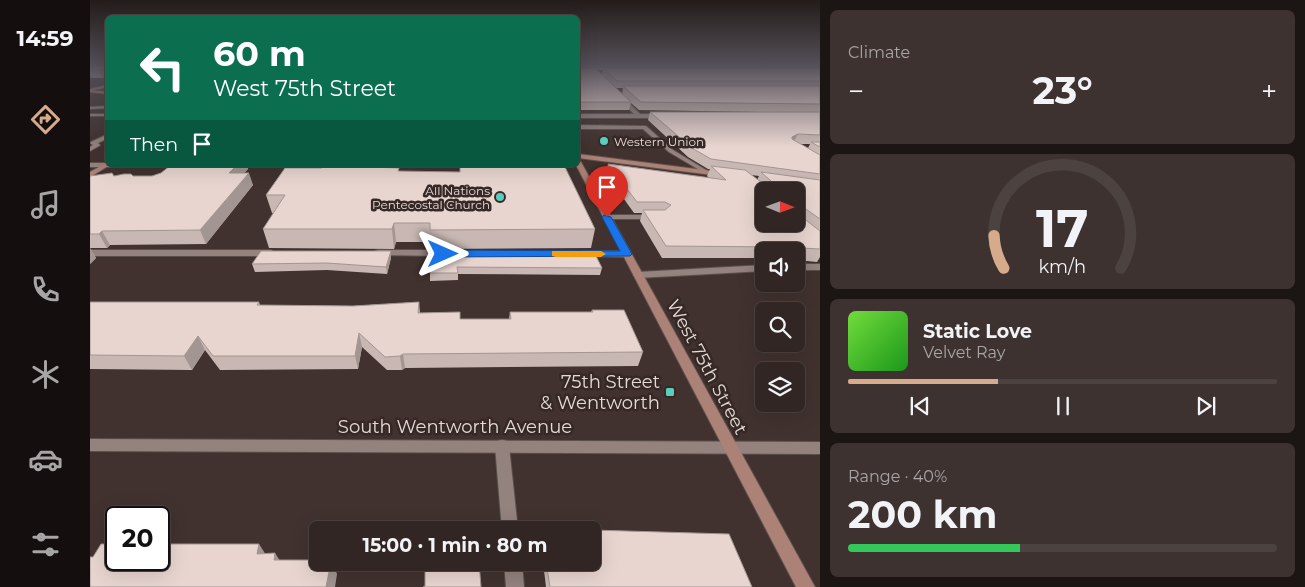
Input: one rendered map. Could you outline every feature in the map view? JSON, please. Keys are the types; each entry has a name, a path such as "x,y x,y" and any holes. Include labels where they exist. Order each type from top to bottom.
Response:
{"street":[{"path":"615,92 639,116"},
{"path":"90,108 105,106"},
{"path":"90,115 105,114"},
{"path":"580,116 668,116"},
{"path":"580,127 644,127 671,151 708,173"},
{"path":"90,149 96,145 94,143 105,138"},
{"path":"580,156 725,175"},
{"path":"90,165 105,164"},
{"path":"90,175 105,165"},
{"name":"West 75th Street","path":"580,166 806,587"},
{"path":"607,217 661,217"},
{"path":"90,253 280,253"},
{"path":"370,253 450,254"},
{"path":"570,254 626,254"},
{"path":"805,267 820,267"},
{"path":"638,275 755,268"},
{"name":"South Wentworth Avenue","path":"90,445 820,448"},
{"path":"502,446 509,521"},
{"path":"514,571 515,587"}],"building":[{"path":"580,92 621,92 631,102 580,102"},
{"path":"630,92 820,92 820,104 641,102"},
{"path":"650,112 820,112 820,135 798,134 792,137 792,139 820,155 820,174 711,159 692,148"},
{"path":"811,142 820,142 820,147"},
{"path":"608,164 726,180 711,166 745,170 761,182 755,182 755,232 805,232 805,219 820,231 820,249 805,248 805,242 755,242 755,247 666,246 643,210 665,210 671,205 665,202 637,202"},
{"path":"168,167 235,167 229,173 249,173 200,230 102,231 99,234 90,234 90,176 112,173 114,176 131,174 133,176 152,176 161,173"},
{"path":"369,167 399,168 398,171 460,172 460,167 565,167 595,229 430,230 430,223 394,223 392,229 263,229 285,195 266,195 285,168"},
{"path":"761,172 820,180 820,219 805,208 805,182 771,182"},
{"path":"261,251 391,251 386,267 326,263 252,264"},
{"path":"430,251 594,252 602,268 457,267 458,273 430,273"},
{"path":"90,302 259,302 257,305 353,306 419,302 418,313 460,312 460,319 511,319 510,312 624,310 643,352 403,354 385,357 359,333 355,356 213,356 198,336 184,356 90,355"},
{"path":"601,530 729,534 752,587 550,587 547,571 601,571"},
{"path":"101,544 105,544 105,571 170,571 170,544 259,544 257,554 275,553 274,560 309,560 309,571 329,571 326,587 90,587 90,557 93,557"},
{"path":"425,571 480,571 481,587 423,587 425,586"}],"slow traffic":[{"path":"556,254 601,254"}],"place":[{"name":"Western Union","path":"604,141"},
{"name":"All Nations Pentecostal Church","path":"500,197"},
{"name":"75th Street & Wentworth","path":"670,392"}],"route":[{"path":"443,254 626,254 607,217"}]}
